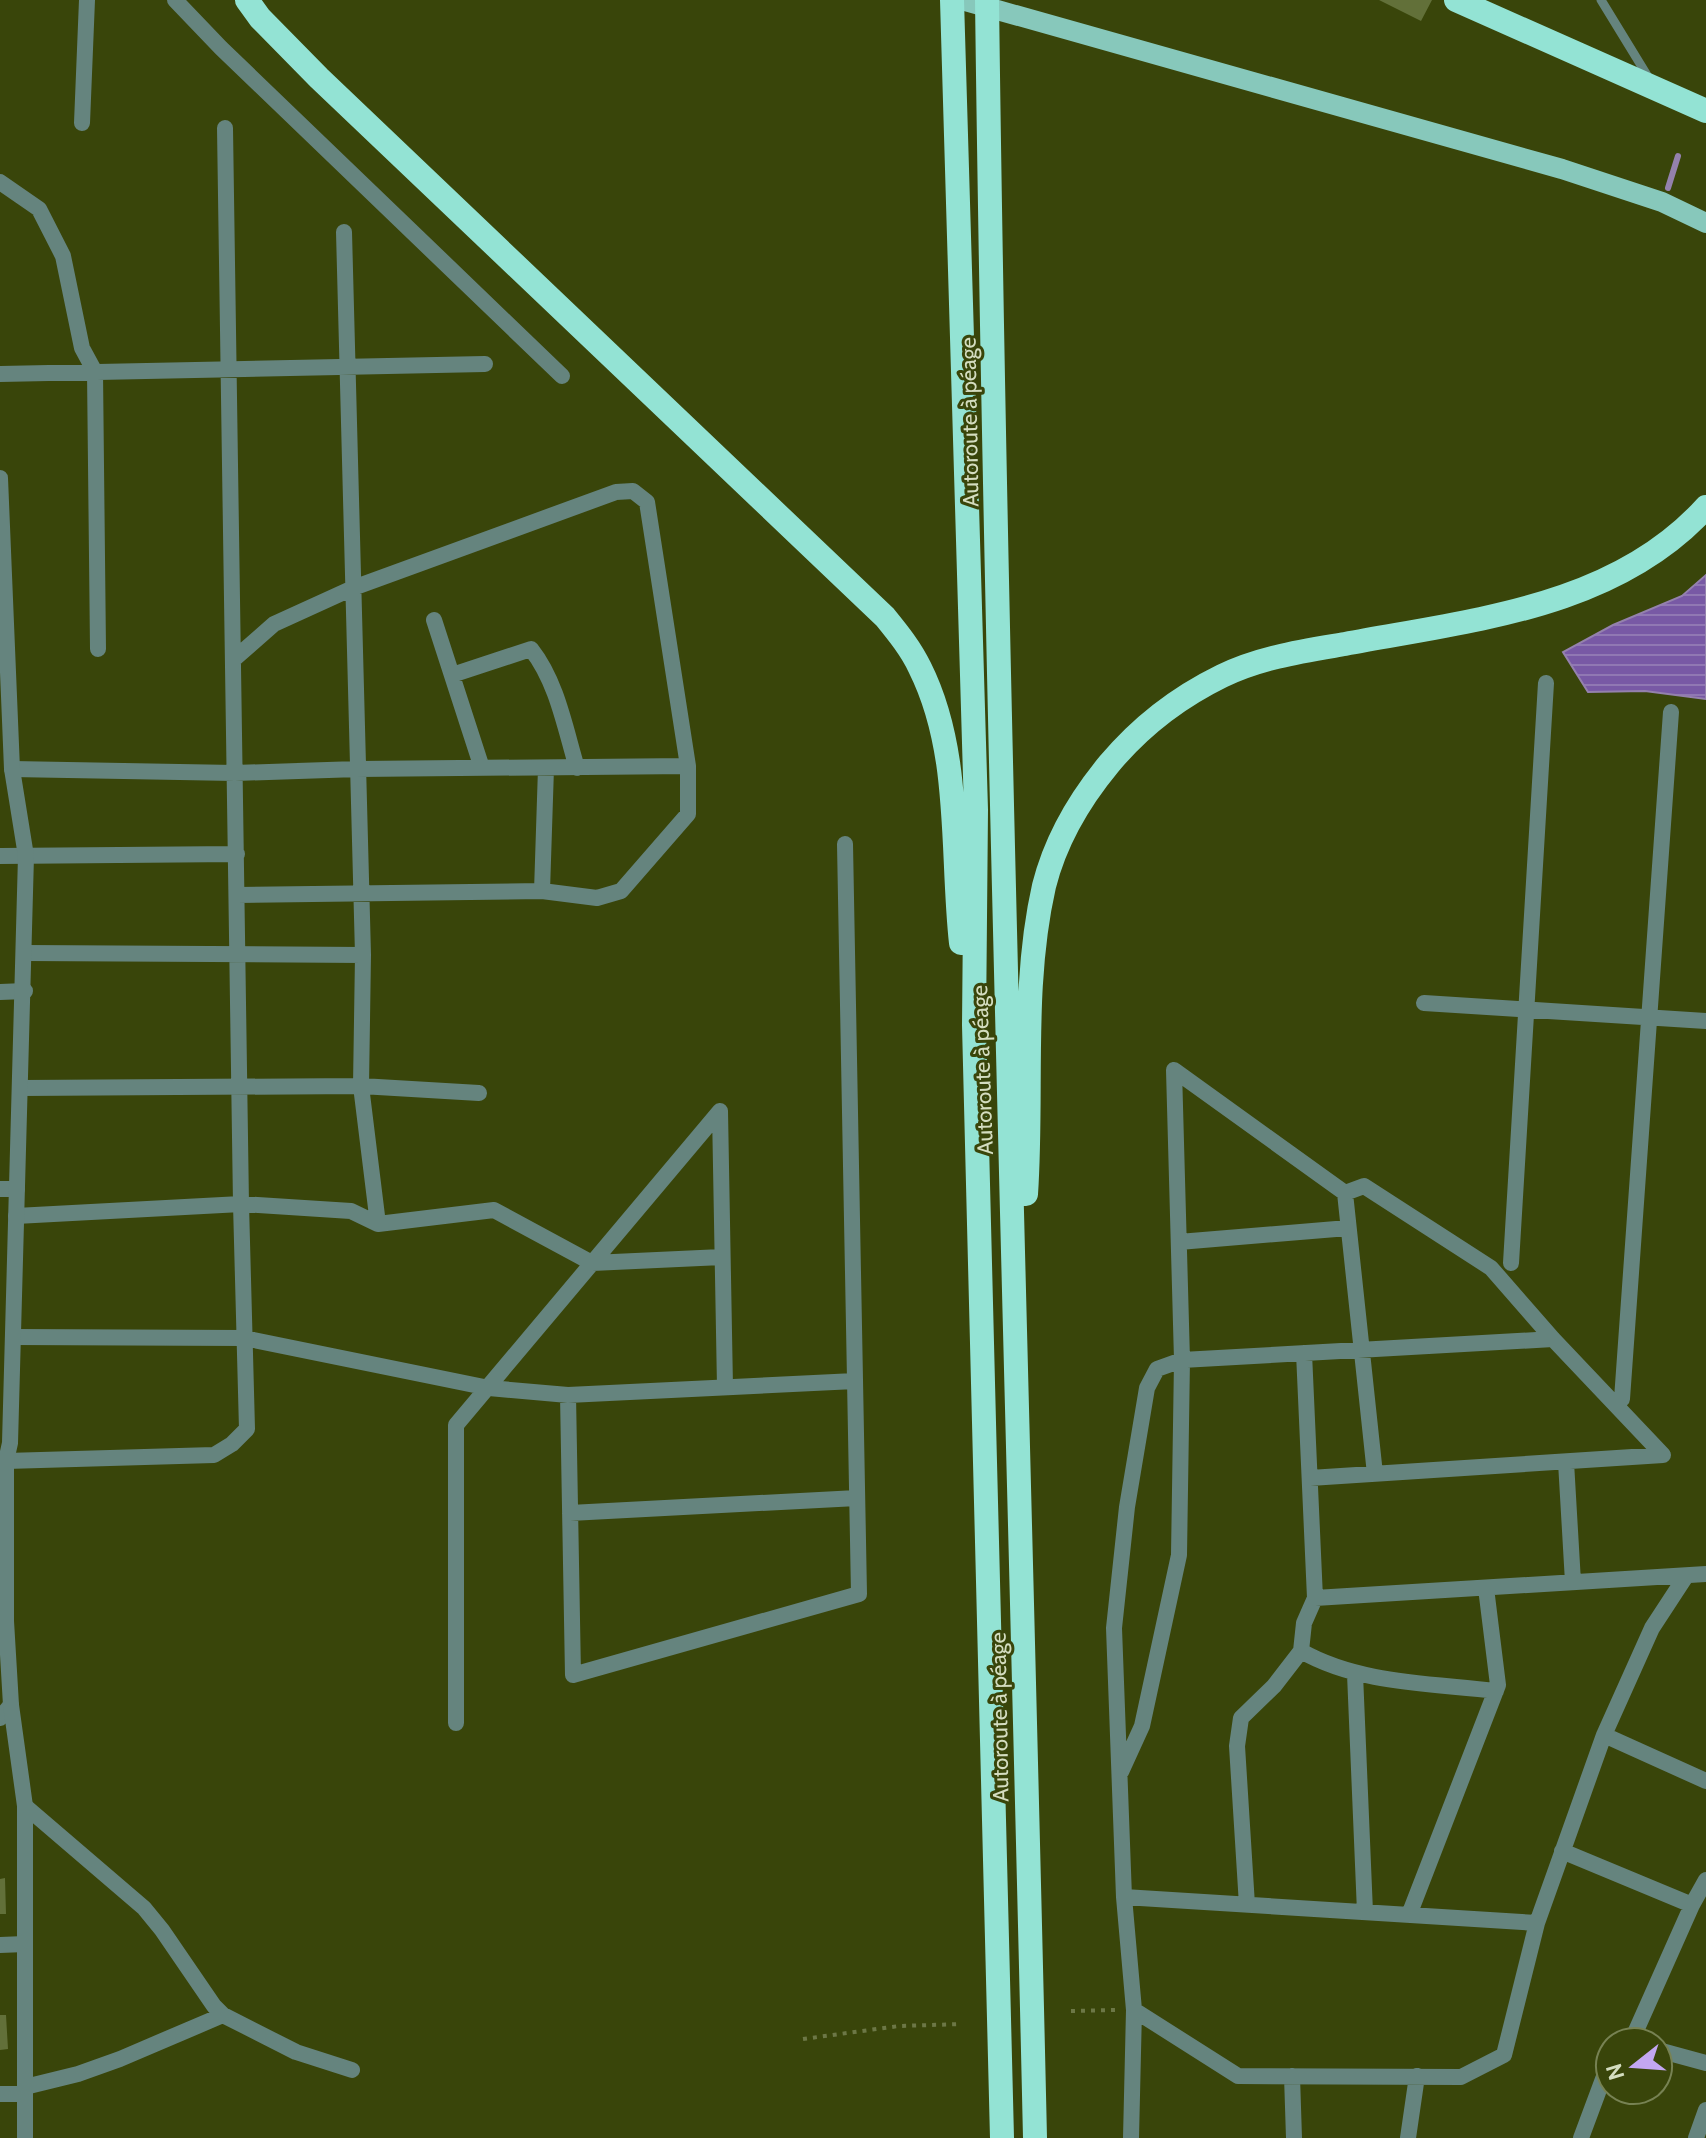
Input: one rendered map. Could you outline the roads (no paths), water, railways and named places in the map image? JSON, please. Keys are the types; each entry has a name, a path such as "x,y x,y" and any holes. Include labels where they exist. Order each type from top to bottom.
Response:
{"highway":[{"path":"247,0 260,18 319,78 785,519 885,617 906,645 932,694 947,758 959,929 974,1025"},
{"path":"952,0 976,810 974,1025 1002,2138"},
{"name":"Autoroute à péage","path":"987,0 1007,1055 1035,2138"},
{"path":"1456,0 1706,111"},
{"path":"1014,1243 1025,1195 1030,1135 1030,995 1035,934 1045,883 1061,838 1087,790 1123,747 1172,704 1224,675 1280,656 1483,618 1553,601 1627,571 1651,556 1706,507"}],"main road":[{"path":"962,0 1562,169 1662,202 1706,223"},
{"path":"1662,202 1706,208"}],"street":[{"path":"82,123 87,0"},
{"path":"175,0 232,59 562,376"},
{"path":"6,1461 214,1455 232,1444 247,1429 225,128"},
{"path":"0,182 39,209 63,256 82,348 95,372 98,649"},
{"path":"344,232 363,955 361,1086 378,1224"},
{"path":"0,374 485,364"},
{"path":"0,478 5,714 26,856 21,1088 8,1189 16,1216 7,1317 13,1337 5,1443 3,1572 6,1711 25,1806 25,2138"},
{"path":"233,660 274,624 353,588 616,492 633,491 647,502 688,766 688,814 621,891 597,898 542,891 237,895"},
{"path":"434,620 482,768"},
{"path":"452,675 531,649 555,692 577,768"},
{"path":"1511,1263 1546,683"},
{"path":"1622,1399 1671,712"},
{"path":"12,769 235,773 688,766"},
{"path":"542,891 546,768"},
{"path":"568,1395 573,1675 859,1594 845,844"},
{"path":"0,856 237,854"},
{"path":"25,953 363,955"},
{"path":"0,992 25,991"},
{"path":"1424,1003 1706,1021"},
{"path":"1120,1774 1142,1726 1179,1555 1182,1360 1174,1070 1345,1193 1375,1474"},
{"path":"21,1088 361,1086 479,1093"},
{"path":"456,1723 456,1425 720,1111 725,1387"},
{"path":"1310,1478 1663,1455 1553,1339 1491,1268 1364,1186 1345,1193"},
{"path":"16,1216 241,1204 351,1211 378,1224 494,1210 592,1263 722,1257"},
{"path":"1179,1242 1348,1228"},
{"path":"13,1337 244,1338 489,1388 568,1395 855,1381"},
{"path":"1131,2138 1134,2010 1124,1897 1114,1628 1127,1507 1147,1388 1157,1369 1182,1360 1553,1339"},
{"path":"1247,1905 1237,1746 1241,1718 1274,1686 1301,1651 1304,1623 1315,1598 1304,1353"},
{"path":"1566,1462 1573,1582"},
{"path":"570,1513 857,1498"},
{"path":"1315,1598 1706,1574"},
{"path":"1134,2010 1238,2076 1461,2077 1504,2055 1537,1923 1604,1735 1652,1628 1686,1576"},
{"path":"1409,1915 1498,1685 1486,1588"},
{"path":"1301,1651 1324,1664 1355,1674 1496,1691"},
{"path":"1355,1674 1365,1912"},
{"path":"1604,1735 1706,1781"},
{"path":"25,1806 144,1908 223,2015 296,2052 352,2070"},
{"path":"1562,1851 1692,1905"},
{"path":"1638,2026 1706,1880"},
{"path":"1124,1897 1537,1923"},
{"path":"0,1945 25,1944"},
{"path":"0,2094 25,2091 78,2074 223,2015"},
{"path":"1674,2054 1706,2063"},
{"path":"1292,2076 1294,2138"},
{"path":"1408,2138 1417,2076"},
{"path":"1581,2138 1594,2103"},
{"path":"1696,2138 1706,2110"}],"lane":[{"path":"1601,0 1656,90"}],"waterway":[{"path":"1668,188 1678,156"}]}
